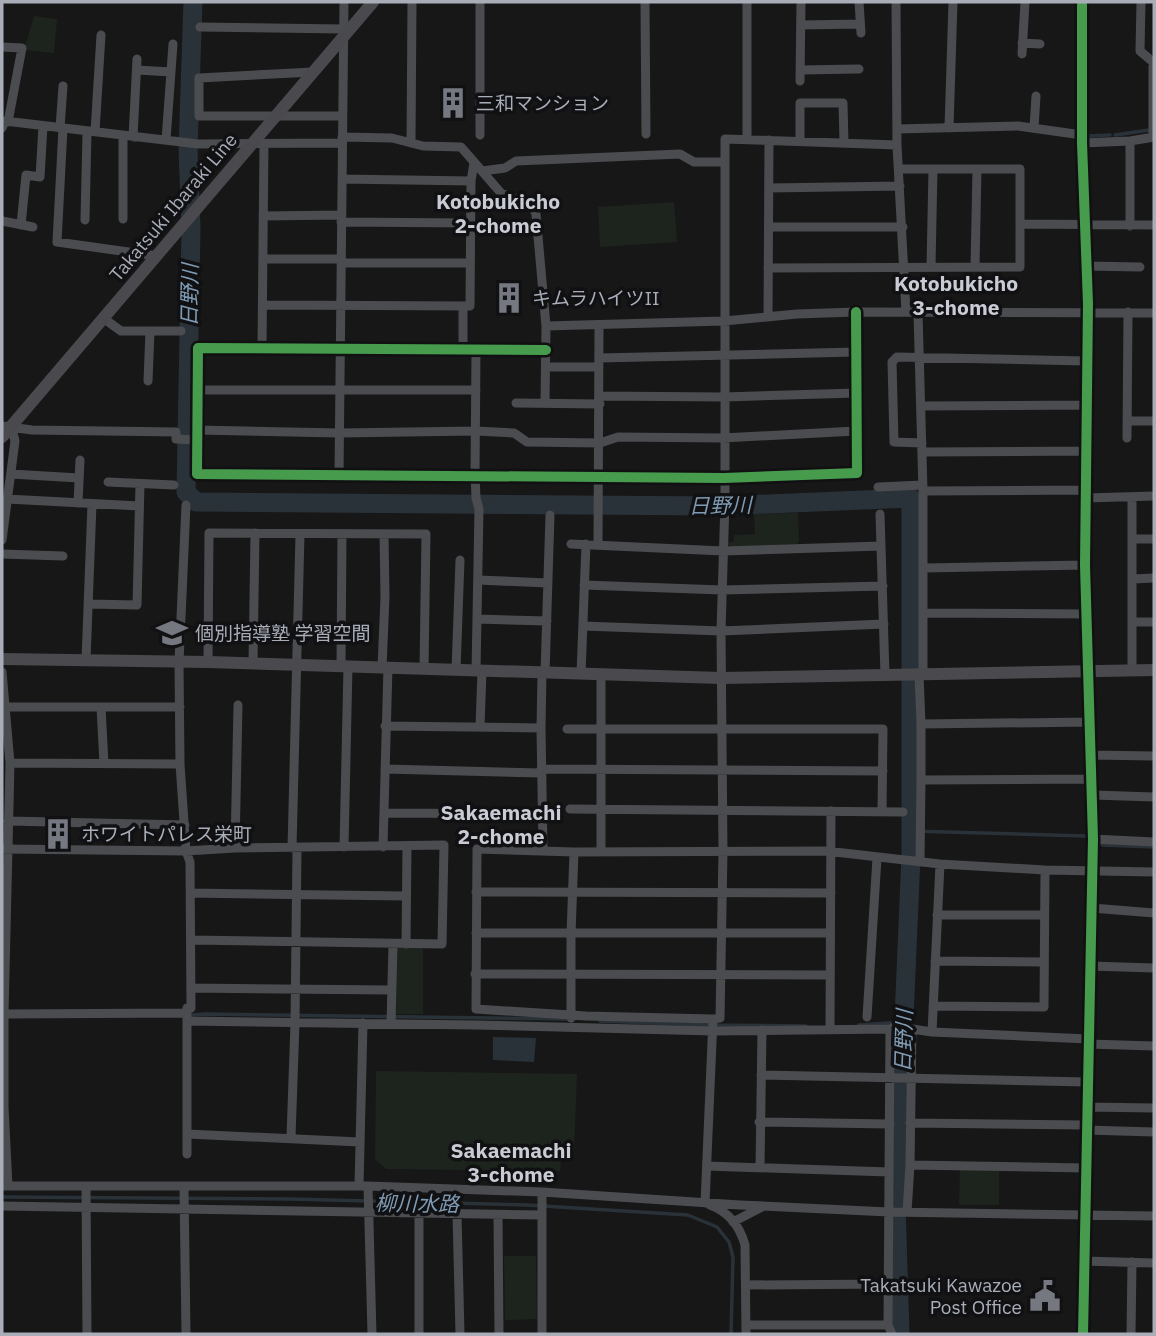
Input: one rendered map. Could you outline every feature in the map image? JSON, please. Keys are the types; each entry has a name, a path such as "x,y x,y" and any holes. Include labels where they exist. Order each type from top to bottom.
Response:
{"street":[{"path":"339,475 344,2"},
{"name":"Takatsuki Ibaraki Line","path":"2,437 7,426 197,209 258,144 275,117 342,34 373,2"},
{"path":"411,143 412,2"},
{"path":"480,2 480,135"},
{"path":"645,2 646,134"},
{"path":"747,2 747,139"},
{"path":"800,81 801,2"},
{"path":"801,24 860,28 859,2"},
{"path":"896,2 897,145 906,313"},
{"path":"949,128 953,2"},
{"path":"1022,54 1025,2"},
{"path":"1082,2 1082,139 1088,313 1085,565 1093,795 1083,1214 1083,1334"},
{"path":"897,130 1018,126 1082,139 1130,141 1154,137 1153,62 1140,51 1141,2"},
{"path":"200,27 342,34"},
{"path":"85,220 101,35"},
{"path":"1023,43 1040,44"},
{"path":"166,140 173,44"},
{"path":"2,47 22,48 5,125 43,126 195,144 392,138 423,146 461,147 501,193 532,206 536,214 546,326 545,403"},
{"path":"123,219 128,136 137,59"},
{"path":"801,69 859,69"},
{"path":"137,70 171,72"},
{"path":"313,72 199,78 199,116 342,116"},
{"path":"63,86 57,242 157,256"},
{"path":"1034,128 1036,96"},
{"path":"800,141 800,103 843,103 844,143"},
{"path":"21,225 26,175 40,177 43,126"},
{"path":"897,145 725,139 725,513 721,631 723,851 720,1018 476,1009 477,849 574,852 723,851 831,852 940,864 1154,873"},
{"path":"768,317 769,140"},
{"path":"1130,141 1130,226"},
{"path":"258,144 264,216 262,347"},
{"path":"482,171 505,168 516,161 680,154 694,162 725,162"},
{"path":"263,305 470,306 471,181 474,163"},
{"path":"768,268 1020,267 1020,169 900,169"},
{"path":"931,267 933,169"},
{"path":"975,267 977,169"},
{"path":"342,179 471,181"},
{"path":"769,188 900,186"},
{"path":"264,216 471,223"},
{"path":"2,221 33,227"},
{"path":"1020,224 1154,225"},
{"path":"769,227 903,227"},
{"path":"263,259 470,263"},
{"path":"1086,266 1140,267"},
{"path":"463,306 463,350"},
{"path":"546,326 724,321 856,312 1154,313"},
{"path":"546,350 198,348 197,474 724,478 857,472 856,312"},
{"path":"918,313 924,568 920,862"},
{"path":"1127,438 1128,313"},
{"path":"103,318 121,331 181,331"},
{"path":"598,545 599,325"},
{"path":"148,381 150,331"},
{"path":"476,350 475,475 479,509 477,619 480,727"},
{"path":"547,367 599,362 856,352"},
{"path":"1085,451 922,447 894,442 892,362 897,357 1086,360"},
{"path":"197,390 476,390"},
{"path":"516,403 856,393"},
{"path":"921,406 1086,405"},
{"path":"1128,421 1154,421"},
{"path":"7,426 32,430 176,432 176,439 197,435 476,431 514,433 527,442 600,443 618,437 723,438 856,431"},
{"path":"2,540 15,441 7,426"},
{"path":"78,503 80,460"},
{"path":"11,474 79,478"},
{"path":"108,482 174,485"},
{"path":"89,604 137,605 140,484"},
{"path":"878,487 1154,496"},
{"path":"1132,497 1132,671"},
{"path":"7,499 139,506"},
{"path":"86,660 92,504"},
{"path":"186,505 179,662 180,764 191,893 191,1008 187,1008 187,1154"},
{"path":"880,514 886,675"},
{"path":"543,850 541,728 550,515"},
{"path":"208,662 209,533 426,534 425,669"},
{"path":"253,664 255,533"},
{"path":"291,1137 295,1023 294,848 300,534"},
{"path":"342,534 345,666 344,847"},
{"path":"383,847 384,534"},
{"path":"1132,539 1154,539"},
{"path":"571,544 723,551 881,546"},
{"path":"581,674 586,544"},
{"path":"2,554 64,556"},
{"path":"456,670 460,560"},
{"path":"924,568 1085,565"},
{"path":"1133,579 1154,578"},
{"path":"478,580 548,583"},
{"path":"584,585 722,590 883,586"},
{"path":"923,614 1087,614"},
{"path":"477,619 547,621"},
{"path":"1133,622 1154,622"},
{"path":"583,626 721,631 884,624"},
{"path":"2,659 208,662 721,678 1154,670"},
{"path":"2,672 10,763 5,849 3,1107 8,1186 14,1206"},
{"path":"601,675 601,852"},
{"path":"235,848 238,705"},
{"path":"5,706 180,706"},
{"path":"101,706 104,764"},
{"path":"921,724 1090,722"},
{"path":"385,726 541,728"},
{"path":"567,729 883,729 882,811"},
{"path":"1091,755 1154,757"},
{"path":"10,763 180,764"},
{"path":"385,769 883,771"},
{"path":"921,780 1092,779"},
{"path":"1093,795 1154,797"},
{"path":"569,809 903,812"},
{"path":"830,1029 831,811"},
{"path":"384,813 542,814"},
{"path":"8,821 185,825"},
{"path":"1093,839 1154,842"},
{"path":"5,849 187,851 444,845 442,944 191,940"},
{"path":"406,944 407,846"},
{"path":"571,1028 574,852"},
{"path":"866,1017 877,858"},
{"path":"932,1032 940,864"},
{"path":"933,1006 1044,1007 1045,870"},
{"path":"476,892 831,893"},
{"path":"191,893 406,896"},
{"path":"1092,908 1154,913"},
{"path":"937,915 1044,915"},
{"path":"476,933 830,933"},
{"path":"391,1019 393,944"},
{"path":"935,961 1044,962"},
{"path":"1090,966 1154,968"},
{"path":"475,974 830,975"},
{"path":"191,988 391,990"},
{"path":"3,1012 295,1023 363,1023 391,1019 571,1028 713,1031 890,1029 895,1026 909,1026 912,1029 932,1032 1154,1046"},
{"path":"705,1203 713,1019"},
{"path":"363,1023 360,1142 370,1214 372,1334"},
{"path":"705,1203 727,1214 742,1234 745,1245 746,1330 890,1330 887,1284 890,1212 890,1029"},
{"path":"906,1212 910,1165 912,1029"},
{"path":"760,1168 762,1030"},
{"path":"761,1075 1087,1083"},
{"path":"1087,1107 1154,1108"},
{"path":"759,1122 890,1124"},
{"path":"910,1123 1086,1127 1154,1132"},
{"path":"187,1134 360,1142"},
{"path":"910,1165 1085,1168"},
{"path":"707,1166 889,1172"},
{"path":"8,1186 364,1186 542,1192 890,1212 1154,1216"},
{"path":"86,1186 87,1334"},
{"path":"184,1187 187,1334"},
{"path":"542,1192 542,1334"},
{"path":"2,1206 541,1215"},
{"path":"733,1222 764,1206"},
{"path":"419,1214 419,1334"},
{"path":"457,1214 460,1334"},
{"path":"498,1215 499,1334"},
{"path":"1083,1261 1154,1263"},
{"path":"1132,1262 1132,1334"},
{"path":"746,1285 887,1284"}],"shaded area":[{"path":"34,16 57,19 54,53 24,50"},
{"path":"674,202 677,242 600,247 598,207"},
{"path":"798,513 797,544 731,547 728,544 734,542 734,535 755,534 754,514"},
{"path":"397,948 423,948 423,1014 395,1014"},
{"path":"493,1037 536,1038 534,1062 493,1060"},
{"path":"376,1071 577,1074 574,1151 562,1152 560,1171 386,1169 375,1159"},
{"path":"960,1168 999,1169 999,1205 959,1205"},
{"path":"504,1256 536,1256 537,1319 505,1320"}],"waterway":[{"name":"日野川","path":"193,2 188,149 191,229 186,492 196,502 718,506 911,498 911,856 896,1205 900,1334"},
{"path":"1115,135 1149,130"},
{"path":"1089,136 1110,135"},
{"path":"911,831 1085,836 1091,839"},
{"path":"1098,842 1103,845 1154,847"},
{"path":"192,1015 571,1019"},
{"path":"600,1021 806,1026"},
{"path":"859,1025 902,1022"},
{"name":"柳川水路","path":"2,1197 289,1199 527,1205 688,1215 717,1227 729,1242 733,1257 731,1334"}],"cycle path":[{"path":"1082,2 1082,143 1088,304 1085,565 1093,839 1083,1334"},
{"path":"546,350 198,348 197,474 724,478 857,473 856,312"}],"place":[{"name":"三和マンション","path":"453,103"},
{"name":"キムラハイツII","path":"509,298"},
{"name":"個別指導塾 学習空間","path":"172,633"},
{"name":"ホワイトパレス栄町","path":"58,834"},
{"name":"Takatsuki Kawazoe Post Office","path":"1045,1296"}],"district":[{"name":"Kotobukicho 2-chome","path":"498,213"},
{"name":"Kotobukicho 3-chome","path":"956,295"},
{"name":"Sakaemachi 2-chome","path":"501,824"},
{"name":"Sakaemachi 3-chome","path":"511,1162"}]}
